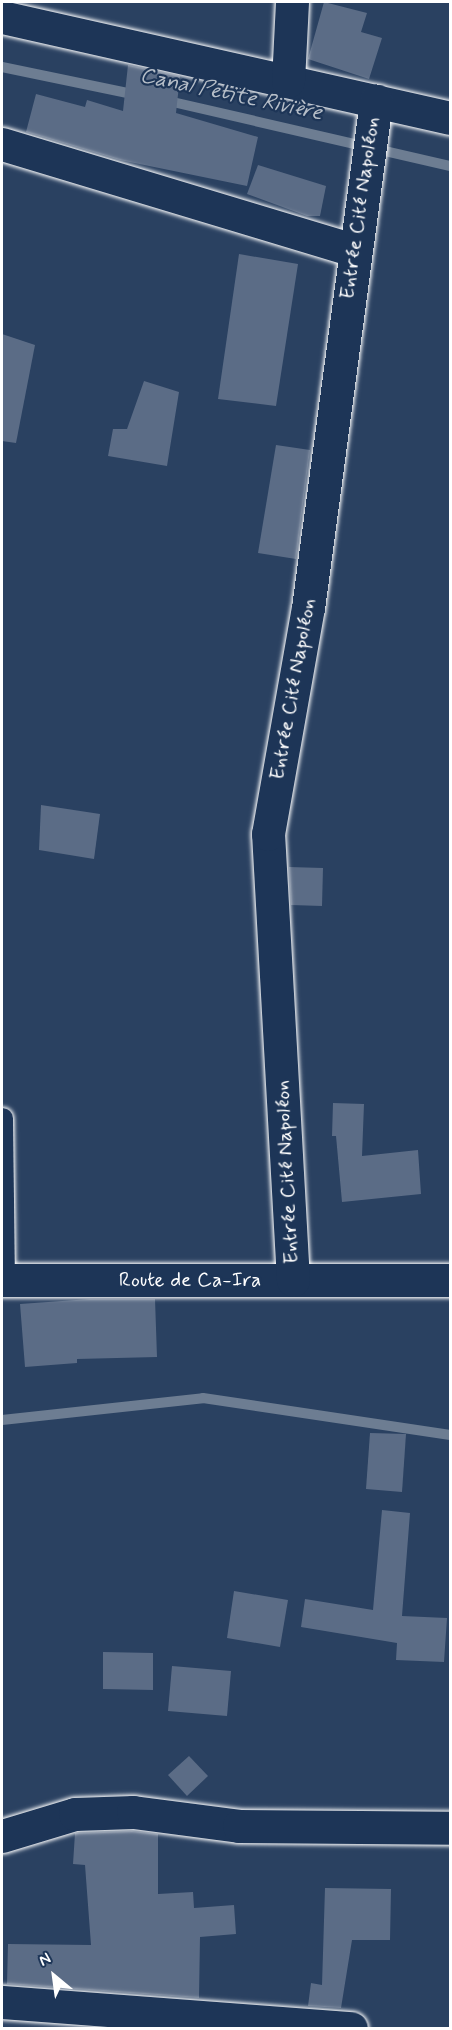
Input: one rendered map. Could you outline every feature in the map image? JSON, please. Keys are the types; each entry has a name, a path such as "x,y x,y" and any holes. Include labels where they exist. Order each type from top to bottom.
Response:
{"street":[{"path":"288,81 292,2"},
{"path":"2,17 450,118"},
{"name":"Entrée Cité Napoléon","path":"293,1280 268,834 308,608 353,250 376,101"},
{"path":"2,144 353,250"},
{"name":"Route de Ca-Ira","path":"3,1280 450,1280"},
{"path":"2,1836 75,1814 133,1812 239,1826 450,1828"},
{"path":"2,2002 351,2028"}],"lane":[{"path":"2,1118 3,1280"}],"building":[{"path":"324,2 367,13 361,32 382,38 369,79 308,59"},
{"path":"128,65 180,76 176,113 258,137 247,186 120,160 26,132 36,94 85,107 87,100 123,111"},
{"path":"258,165 326,186 320,216 307,216 247,194"},
{"path":"239,254 298,264 276,406 218,399"},
{"path":"2,334 35,345 16,443 2,441"},
{"path":"144,381 179,392 167,466 108,456 113,429 127,429"},
{"path":"276,445 310,450 296,559 258,553"},
{"path":"41,805 100,814 94,859 39,850"},
{"path":"289,867 323,868 322,906 291,905"},
{"path":"333,1103 364,1104 362,1156 418,1150 421,1194 342,1202 336,1136 332,1136"},
{"path":"90,1299 155,1299 157,1357 77,1359 77,1363 25,1367 20,1304"},
{"path":"370,1433 406,1434 402,1492 366,1489"},
{"path":"382,1510 410,1513 402,1616 447,1618 444,1662 396,1660 397,1643 301,1627 305,1599 373,1610"},
{"path":"234,1591 288,1600 280,1647 227,1638"},
{"path":"103,1652 153,1653 153,1690 103,1689"},
{"path":"172,1666 231,1671 227,1716 168,1711"},
{"path":"189,1756 208,1776 187,1796 168,1775"},
{"path":"132,1831 158,1834 158,1894 193,1892 194,1908 234,1905 236,1934 200,1937 199,1998 7,1984 8,1944 91,1945 85,1865 73,1864 75,1833"},
{"path":"325,1888 391,1889 390,1940 352,1940 341,2008 308,2006 311,1983 322,1985"}],"waterway":[{"name":"Canal Petite Rivière","path":"2,67 137,95"},
{"name":"Canal Petite Rivière","path":"164,100 450,166"},
{"path":"2,1420 203,1398 450,1435"}]}
